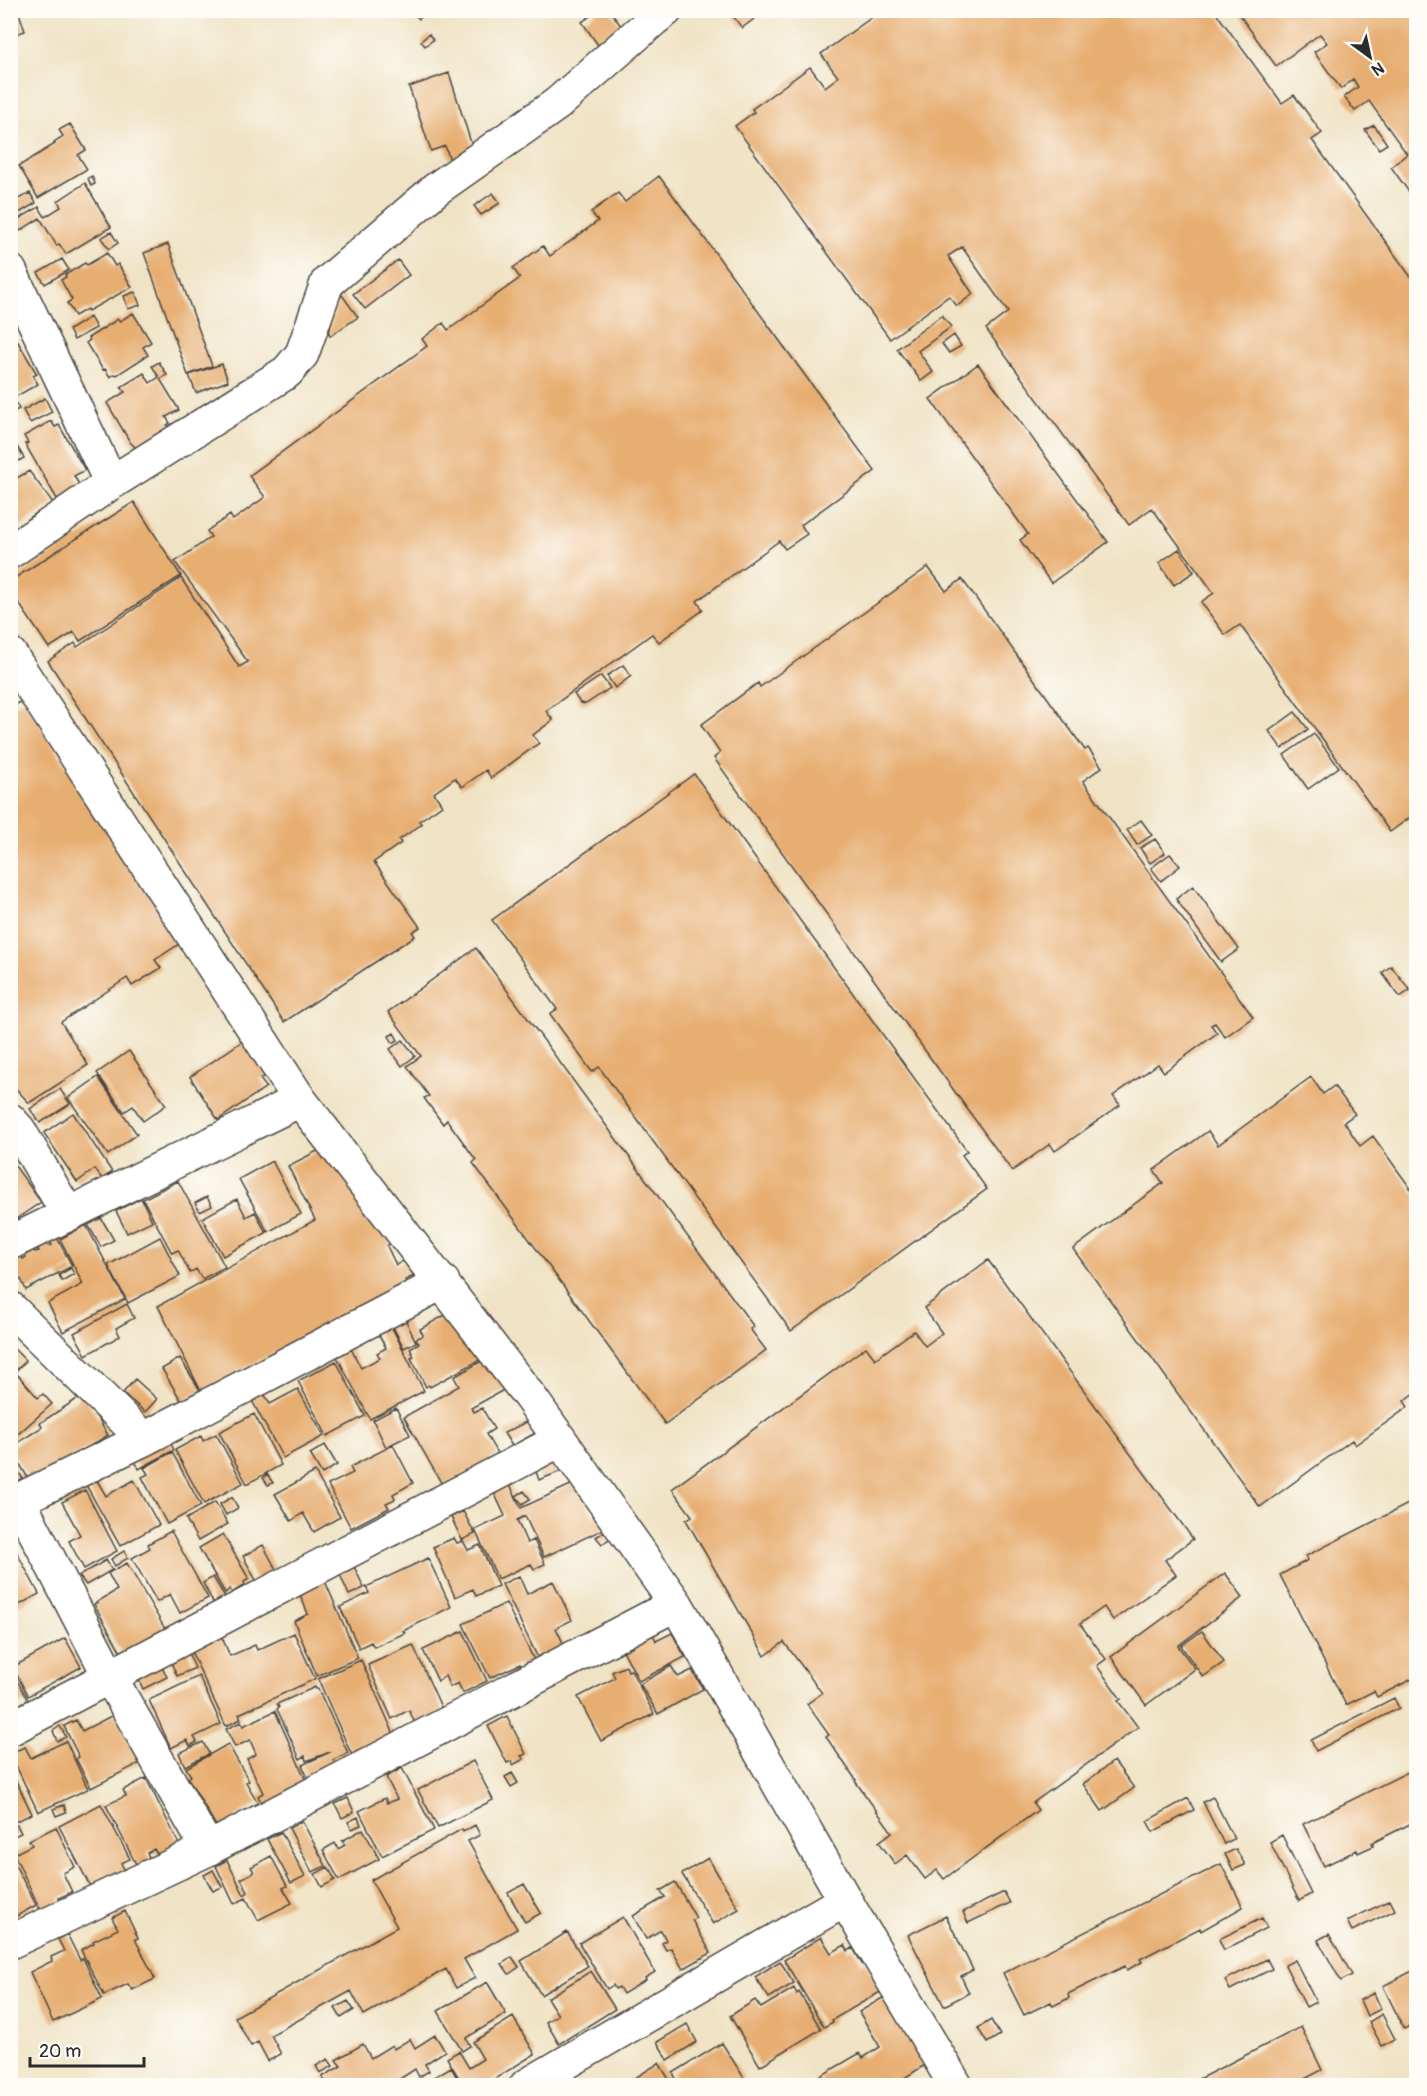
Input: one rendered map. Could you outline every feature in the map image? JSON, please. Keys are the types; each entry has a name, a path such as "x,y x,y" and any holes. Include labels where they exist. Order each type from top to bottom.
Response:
{"street":[{"path":"10,552 111,483 287,372 302,354 327,283 435,190 557,104 666,10"},
{"path":"10,271 111,483"},
{"path":"10,654 300,1100 443,1282 560,1440 676,1604 947,2083"},
{"path":"10,1243 300,1100"},
{"path":"10,1120 19,1130 68,1214"},
{"path":"208,1849 110,1677 15,1502 144,1439 443,1282"},
{"path":"10,1308 144,1439"},
{"path":"10,1729 560,1440"},
{"path":"10,1942 208,1849 676,1604"},
{"path":"526,2085 845,1900"}],"building":[{"path":"10,10 18,10 25,31 10,36"},
{"path":"412,10 430,10 419,19"},
{"path":"599,10 610,10 625,32 600,48 582,22"},
{"path":"731,10 766,10 742,28 730,12"},
{"path":"882,10 1214,10 1282,103 1294,95 1322,133 1312,140 1416,284 1416,813 1390,832 1240,625 1225,635 1201,602 1214,593 1152,508 1129,525 986,329 1008,312 962,247 948,256 973,294 957,306 949,296 890,339 735,126 754,112 752,109 810,67 825,87 838,77 821,54"},
{"path":"1236,10 1416,10 1416,198 1414,199 1391,167 1407,154 1369,101 1355,111 1344,97 1358,87 1353,79 1341,89 1314,52 1327,43 1320,34 1276,66"},
{"path":"429,34 433,40 425,46 421,41"},
{"path":"449,73 473,149 450,160 445,146 431,151 409,87"},
{"path":"70,124 86,150 78,155 87,169 38,198 19,166 55,144 54,142 63,136 59,130"},
{"path":"1374,125 1387,144 1379,149 1365,130"},
{"path":"92,176 95,184 91,186 88,178"},
{"path":"659,176 875,471 801,525 807,534 785,549 779,541 697,601 703,610 659,642 652,634 546,711 553,720 533,735 539,743 491,778 486,770 462,787 455,778 434,793 442,805 419,821 422,824 399,840 401,843 374,862 420,927 412,932 415,936 284,1022 48,661 75,643 77,647 181,578 239,667 248,662 175,562 211,537 207,531 230,515 233,520 265,497 249,476 427,346 422,339 443,323 448,330 520,278 513,268 543,246 550,256 598,221 591,212 618,193 625,202"},
{"path":"85,183 111,227 66,254 59,244 57,246 40,218 20,231 15,221 39,207 45,217 61,207 58,201"},
{"path":"30,193 36,203 14,216 10,203"},
{"path":"493,193 500,203 481,215 474,206"},
{"path":"111,232 118,243 109,249 101,238"},
{"path":"168,244 212,366 188,375 144,253"},
{"path":"107,253 115,266 118,264 132,287 75,316 67,303 72,300 61,280 85,263 87,265"},
{"path":"62,259 69,270 45,284 38,273"},
{"path":"398,260 409,275 365,309 353,294"},
{"path":"339,291 358,317 330,336 329,333"},
{"path":"135,292 140,305 128,309 124,296"},
{"path":"133,313 151,342 143,347 148,355 110,377 86,343 90,340 88,338 118,319 120,321"},
{"path":"942,315 951,327 918,351 933,372 921,381 897,349"},
{"path":"90,317 96,328 74,340 69,330"},
{"path":"954,335 961,346 949,353 942,344"},
{"path":"15,337 37,374 33,376 38,384 10,400 10,339"},
{"path":"159,362 167,375 160,379 179,410 166,417 170,423 167,425 169,428 136,448 107,403 125,392 121,387 144,373 150,383 159,377 152,366"},
{"path":"222,364 228,381 196,393 189,375"},
{"path":"978,364 1108,542 1051,583 1020,540 1028,534 930,399"},
{"path":"45,398 52,412 30,423 23,410"},
{"path":"14,400 19,409 10,414 10,402"},
{"path":"51,421 55,427 59,425 85,470 74,476 80,486 57,499 25,444 28,443 24,436"},
{"path":"10,435 24,458 10,466"},
{"path":"29,471 54,504 12,532 10,530 10,482"},
{"path":"134,502 181,576 80,641 74,632 49,648 10,590 10,581"},
{"path":"1179,549 1194,572 1174,585 1159,563"},
{"path":"928,567 946,591 962,579 1085,750 1088,748 1102,767 1083,781 1253,1017 1225,1037 1215,1023 1211,1025 1217,1033 1164,1072 1158,1064 1113,1096 1120,1105 1055,1151 1050,1144 1012,1171 714,758 720,753 701,725 758,683 760,687"},
{"path":"623,665 631,676 615,688 607,676"},
{"path":"601,676 610,688 586,704 580,703 574,694"},
{"path":"23,700 182,942 155,960 161,968 132,986 127,978 61,1022 88,1065 29,1103 10,1082 10,708"},
{"path":"1295,712 1308,729 1282,749 1269,731"},
{"path":"1314,734 1339,767 1308,789 1284,755"},
{"path":"694,774 967,1151 962,1155 987,1189 791,1331 599,1067 592,1072 550,1014 557,1009 492,920"},
{"path":"1141,820 1152,835 1137,845 1127,830"},
{"path":"1155,839 1165,853 1150,863 1140,848"},
{"path":"1170,854 1180,866 1161,881 1151,868"},
{"path":"1193,886 1239,949 1221,962 1176,899"},
{"path":"476,948 754,1327 750,1329 766,1350 665,1424 473,1163 476,1160 447,1120 443,1124 424,1098 429,1096 407,1066 421,1056 388,1012"},
{"path":"1391,966 1410,990 1400,997 1382,973"},
{"path":"394,1033 398,1040 393,1043 389,1036"},
{"path":"247,1038 271,1072 260,1079 266,1087 218,1120 190,1077"},
{"path":"403,1040 415,1056 402,1066 390,1049"},
{"path":"129,1051 166,1105 143,1121 133,1106 124,1112 97,1073"},
{"path":"98,1077 137,1134 108,1155 68,1098"},
{"path":"1311,1077 1323,1094 1334,1086 1355,1114 1344,1122 1360,1146 1373,1136 1416,1196 1416,1392 1404,1401 1408,1407 1355,1445 1352,1440 1260,1507 1073,1249 1163,1183 1154,1170 1208,1131 1218,1145"},
{"path":"60,1089 70,1104 40,1123 30,1109"},
{"path":"73,1113 112,1172 102,1179 95,1169 77,1182 44,1133"},
{"path":"327,1146 391,1243 387,1246 396,1265 405,1260 414,1276 405,1280 407,1284 201,1391 158,1306 315,1220 288,1166"},
{"path":"10,1159 41,1202 10,1223"},
{"path":"272,1161 301,1214 268,1232 239,1179"},
{"path":"178,1181 225,1267 202,1279 196,1269 190,1273 178,1250 172,1253 143,1199"},
{"path":"207,1197 212,1206 200,1212 195,1203"},
{"path":"141,1198 152,1221 127,1233 116,1211"},
{"path":"237,1199 246,1217 255,1212 266,1233 223,1256 202,1218"},
{"path":"101,1218 114,1240 101,1247 88,1225"},
{"path":"86,1225 125,1299 63,1332 48,1303 83,1284 60,1239"},
{"path":"160,1237 180,1276 128,1303 108,1265"},
{"path":"57,1238 72,1266 26,1290 21,1279 18,1281 12,1264 34,1250 39,1251 37,1248 46,1244 52,1245 50,1242"},
{"path":"988,1260 1193,1539 1165,1560 1176,1575 1113,1620 1104,1607 1080,1624 1106,1659 1097,1666 1121,1699 1118,1701 1138,1727 1033,1803 1038,1810 944,1879 937,1870 925,1879 907,1855 895,1864 879,1842 892,1832 855,1781 826,1737 829,1735 807,1704 822,1693 784,1642 765,1656 686,1520 692,1516 672,1489 866,1347 875,1359 914,1331 925,1346 942,1333 924,1308"},
{"path":"71,1268 74,1274 62,1281 59,1275"},
{"path":"127,1304 134,1318 116,1328 120,1336 86,1355 74,1333"},
{"path":"447,1314 456,1316 480,1360 426,1387 411,1358 414,1357 410,1348 419,1343 416,1339 423,1335 420,1329"},
{"path":"404,1317 416,1342 404,1348 391,1323"},
{"path":"390,1324 424,1391 370,1419 335,1353 349,1345 361,1368 380,1358 377,1353 386,1348 377,1331"},
{"path":"10,1345 26,1361 10,1376"},
{"path":"180,1358 200,1390 182,1402 162,1369"},
{"path":"487,1358 509,1387 471,1408 474,1412 482,1408 494,1429 486,1434 498,1455 443,1486 404,1417 459,1386 454,1377"},
{"path":"336,1361 365,1416 327,1436 298,1381"},
{"path":"18,1375 38,1398 43,1394 52,1404 10,1441 10,1382"},
{"path":"135,1379 157,1399 145,1412 123,1393"},
{"path":"298,1389 324,1436 283,1458 250,1397 262,1390 270,1404"},
{"path":"83,1395 108,1435 31,1483 10,1448 42,1427 40,1423"},
{"path":"396,1408 410,1435 386,1447 373,1420"},
{"path":"254,1414 281,1465 247,1484 219,1432"},
{"path":"532,1419 539,1431 512,1446 504,1433"},
{"path":"216,1434 243,1483 204,1504 175,1450 201,1436 203,1441"},
{"path":"169,1440 174,1450 139,1469 134,1459"},
{"path":"325,1445 337,1465 322,1474 310,1454"},
{"path":"393,1445 413,1483 393,1494 395,1499 386,1503 389,1508 351,1528 328,1485 353,1473 350,1467"},
{"path":"172,1452 201,1506 167,1524 142,1477 148,1474 144,1468"},
{"path":"558,1456 564,1470 539,1480 534,1466"},
{"path":"10,1461 24,1480 10,1486"},
{"path":"315,1472 340,1517 314,1532 303,1513 291,1521 275,1494"},
{"path":"267,1474 273,1483 268,1485 263,1478"},
{"path":"95,1477 106,1496 134,1480 159,1525 120,1546 85,1483"},
{"path":"507,1478 521,1508 577,1482 593,1517 598,1515 604,1529 544,1557 525,1516 517,1520 527,1543 534,1540 545,1564 534,1569 531,1564 498,1579 475,1530 505,1516 491,1486"},
{"path":"85,1490 117,1551 84,1569 69,1541 80,1535 62,1502"},
{"path":"524,1491 530,1499 522,1504 516,1496"},
{"path":"232,1497 238,1508 226,1515 220,1504"},
{"path":"1416,1500 1416,1677 1377,1697 1374,1691 1346,1705 1280,1575 1308,1560 1306,1556"},
{"path":"215,1502 228,1524 198,1541 186,1519"},
{"path":"463,1511 475,1534 462,1540 451,1517"},
{"path":"607,1530 612,1537 602,1544 596,1537"},
{"path":"171,1531 208,1598 180,1613 170,1594 157,1602 132,1558 150,1548 148,1544"},
{"path":"223,1534 249,1579 244,1582 245,1585 232,1593 230,1589 225,1593 199,1548"},
{"path":"454,1538 457,1543 463,1541 468,1550 480,1545 498,1586 476,1596 473,1589 455,1597 433,1547"},
{"path":"263,1545 277,1571 257,1582 243,1556"},
{"path":"15,1549 39,1594 10,1610 10,1552"},
{"path":"124,1551 128,1558 115,1566 111,1559"},
{"path":"428,1558 451,1607 403,1631 405,1633 374,1647 371,1642 359,1648 340,1607 369,1593 366,1587"},
{"path":"106,1560 112,1570 86,1585 79,1576"},
{"path":"352,1562 364,1588 349,1595 337,1568"},
{"path":"127,1563 165,1629 122,1654 94,1604 117,1590 108,1573"},
{"path":"1225,1573 1243,1597 1178,1646 1195,1669 1146,1705 1111,1657"},
{"path":"519,1576 527,1594 553,1581 572,1620 556,1628 567,1651 541,1664 502,1584"},
{"path":"213,1577 225,1597 214,1604 203,1583"},
{"path":"325,1581 358,1658 317,1676 294,1621 308,1614 299,1592"},
{"path":"506,1603 538,1668 525,1674 520,1664 490,1678 463,1624"},
{"path":"463,1631 487,1681 463,1693 458,1683 450,1687 445,1676 438,1681 423,1650"},
{"path":"1202,1631 1224,1662 1203,1677 1181,1646"},
{"path":"294,1633 315,1679 239,1714 241,1719 226,1726 190,1649 221,1635 230,1656 255,1645 257,1650"},
{"path":"672,1633 685,1657 639,1681 623,1650 653,1634 656,1641"},
{"path":"65,1638 81,1667 28,1696 13,1667"},
{"path":"413,1645 446,1718 418,1730 409,1710 392,1719 368,1665"},
{"path":"187,1650 195,1668 177,1676 169,1658"},
{"path":"361,1660 397,1741 354,1760 318,1679"},
{"path":"160,1664 167,1677 143,1689 137,1676"},
{"path":"626,1666 628,1671 631,1670 654,1714 601,1741 578,1697 615,1678 612,1672"},
{"path":"671,1666 678,1677 692,1670 703,1689 658,1714 640,1684"},
{"path":"10,1668 28,1700 10,1710"},
{"path":"199,1676 221,1724 194,1737 197,1742 190,1746 187,1740 171,1748 149,1700"},
{"path":"315,1687 348,1753 333,1760 338,1770 311,1784 302,1765 330,1752 306,1761 305,1756 300,1759 277,1709 279,1707 277,1704"},
{"path":"1394,1698 1399,1708 1316,1751 1311,1740"},
{"path":"275,1711 309,1787 264,1808 258,1796 263,1793 247,1759 256,1754 250,1740 235,1747 226,1729 241,1722 243,1726"},
{"path":"115,1714 140,1763 91,1788 76,1759 79,1757 64,1726 76,1720 82,1731"},
{"path":"507,1716 526,1754 521,1756 524,1759 513,1765 512,1761 507,1763 488,1726"},
{"path":"60,1726 66,1737 57,1741 53,1731"},
{"path":"66,1741 88,1789 38,1812 10,1753 25,1747 31,1758"},
{"path":"203,1742 209,1754 185,1766 179,1753"},
{"path":"228,1744 249,1781 246,1782 258,1803 239,1814 220,1833 188,1778 191,1776 186,1768"},
{"path":"473,1761 493,1800 438,1828 418,1790"},
{"path":"1114,1761 1134,1788 1102,1811 1083,1784"},
{"path":"10,1768 32,1814 10,1824"},
{"path":"402,1768 434,1830 382,1856 359,1811 385,1798 387,1803 397,1799 386,1777"},
{"path":"1416,1768 1416,1821 1372,1843 1373,1846 1358,1853 1357,1850 1324,1866 1303,1824"},
{"path":"512,1773 518,1783 511,1787 505,1777"},
{"path":"146,1778 179,1844 158,1855 154,1849 147,1853 151,1861 138,1868 106,1805 126,1796 123,1790"},
{"path":"1213,1797 1234,1839 1224,1844 1203,1802"},
{"path":"348,1798 354,1812 342,1818 335,1804"},
{"path":"1188,1798 1194,1810 1153,1832 1147,1821"},
{"path":"101,1804 130,1859 121,1863 126,1873 91,1888 59,1826"},
{"path":"64,1805 66,1812 56,1816 53,1809"},
{"path":"358,1817 361,1825 352,1829 348,1822"},
{"path":"302,1821 326,1866 312,1872 289,1828"},
{"path":"17,1825 21,1833 10,1838 10,1829"},
{"path":"475,1825 480,1835 468,1841 517,1929 464,1959 475,1978 456,1988 446,1969 364,2015 351,1991 271,2035 281,2054 268,2061 258,2042 251,2046 235,2017 397,1927 371,1880 462,1829 463,1832"},
{"path":"56,1827 75,1867 63,1873 72,1892 59,1898 60,1902 41,1911 14,1854 32,1845 29,1840"},
{"path":"363,1829 379,1859 339,1880 323,1850 335,1843 338,1849 345,1845 342,1841"},
{"path":"281,1832 305,1876 291,1883 267,1839"},
{"path":"1282,1835 1311,1894 1299,1901 1270,1842"},
{"path":"1236,1849 1245,1865 1233,1870 1225,1854"},
{"path":"10,1855 36,1905 10,1920"},
{"path":"271,1856 287,1886 283,1888 292,1903 258,1920 246,1898 234,1904 216,1866 227,1860 244,1895 248,1892 241,1879 254,1872 251,1867"},
{"path":"708,1858 739,1909 713,1924 682,1874"},
{"path":"1221,1864 1243,1907 1201,1931 1200,1928 1140,1959 1142,1962 1127,1970 1125,1966 1068,1994 1069,1998 1053,2006 1051,2002 1024,2015 1003,1973"},
{"path":"328,1867 335,1880 322,1887 315,1874"},
{"path":"213,1870 222,1887 213,1891 204,1875"},
{"path":"675,1882 696,1918 692,1920 711,1953 683,1969 671,1948 666,1950 662,1943 666,1940 661,1930 646,1939 633,1916 665,1897 660,1891"},
{"path":"524,1884 541,1913 525,1922 508,1893"},
{"path":"1004,1892 1010,1903 968,1923 963,1912"},
{"path":"1390,1900 1395,1910 1352,1931 1347,1921"},
{"path":"125,1911 138,1938 135,1939 155,1979 132,1990 128,1984 104,1995 81,1950 94,1943 93,1941 118,1929 112,1918"},
{"path":"946,1916 973,1970 961,1976 969,1993 944,2006 908,1935"},
{"path":"623,1917 655,1972 623,1994 619,1987 615,1989 613,1985 607,1989 579,1943"},
{"path":"1262,1918 1267,1928 1224,1950 1219,1939"},
{"path":"567,1932 588,1966 541,1995 521,1961"},
{"path":"67,1934 80,1960 83,1958 102,1999 53,2022 30,1972 52,1961 51,1957 64,1951 58,1939"},
{"path":"1329,1934 1352,1975 1341,1981 1318,1940"},
{"path":"821,1937 831,1953 845,1945 848,1951 853,1948 862,1964 865,1962 882,1991 824,2027 784,1960"},
{"path":"512,1957 519,1967 509,1974 502,1964"},
{"path":"1267,1959 1272,1969 1230,1990 1225,1980"},
{"path":"1295,1960 1316,2002 1306,2007 1285,1965"},
{"path":"780,1961 794,1983 769,1998 755,1977"},
{"path":"1416,1969 1416,2023 1404,2029 1383,1986"},
{"path":"591,1971 615,2009 559,2044 546,2022 558,2015 547,1998"},
{"path":"487,1982 506,2014 466,2038 470,2046 462,2051 438,2011"},
{"path":"794,1988 797,1994 799,1992 821,2029 760,2066 730,2016 755,2000 761,2008"},
{"path":"1374,1993 1381,2009 1367,2016 1360,2000"},
{"path":"884,1997 925,2065 892,2086 824,2086 819,2077 860,2053 863,2058 880,2047 859,2012"},
{"path":"348,2001 354,2010 341,2018 335,2008"},
{"path":"1382,2014 1395,2039 1382,2046 1369,2022"},
{"path":"513,2017 535,2054 483,2086 480,2086 476,2078 463,2085 447,2058 459,2051 469,2068 483,2059 473,2042"},
{"path":"991,2020 1000,2035 987,2043 978,2028"},
{"path":"687,2024 697,2042 668,2060 657,2042"},
{"path":"1301,2027 1322,2070 1291,2086 1185,2086"},
{"path":"435,2035 445,2051 425,2064 429,2071 419,2077 415,2069 389,2086 328,2086 322,2077 341,2066 336,2060 363,2044 371,2058 392,2045 394,2049 410,2039 415,2048"},
{"path":"722,2043 744,2078 731,2086 680,2086 673,2073"},
{"path":"328,2059 333,2066 320,2073 316,2066"},
{"path":"659,2063 673,2086 622,2086"},
{"path":"451,2067 462,2086 410,2086 422,2078 424,2083"}]}
